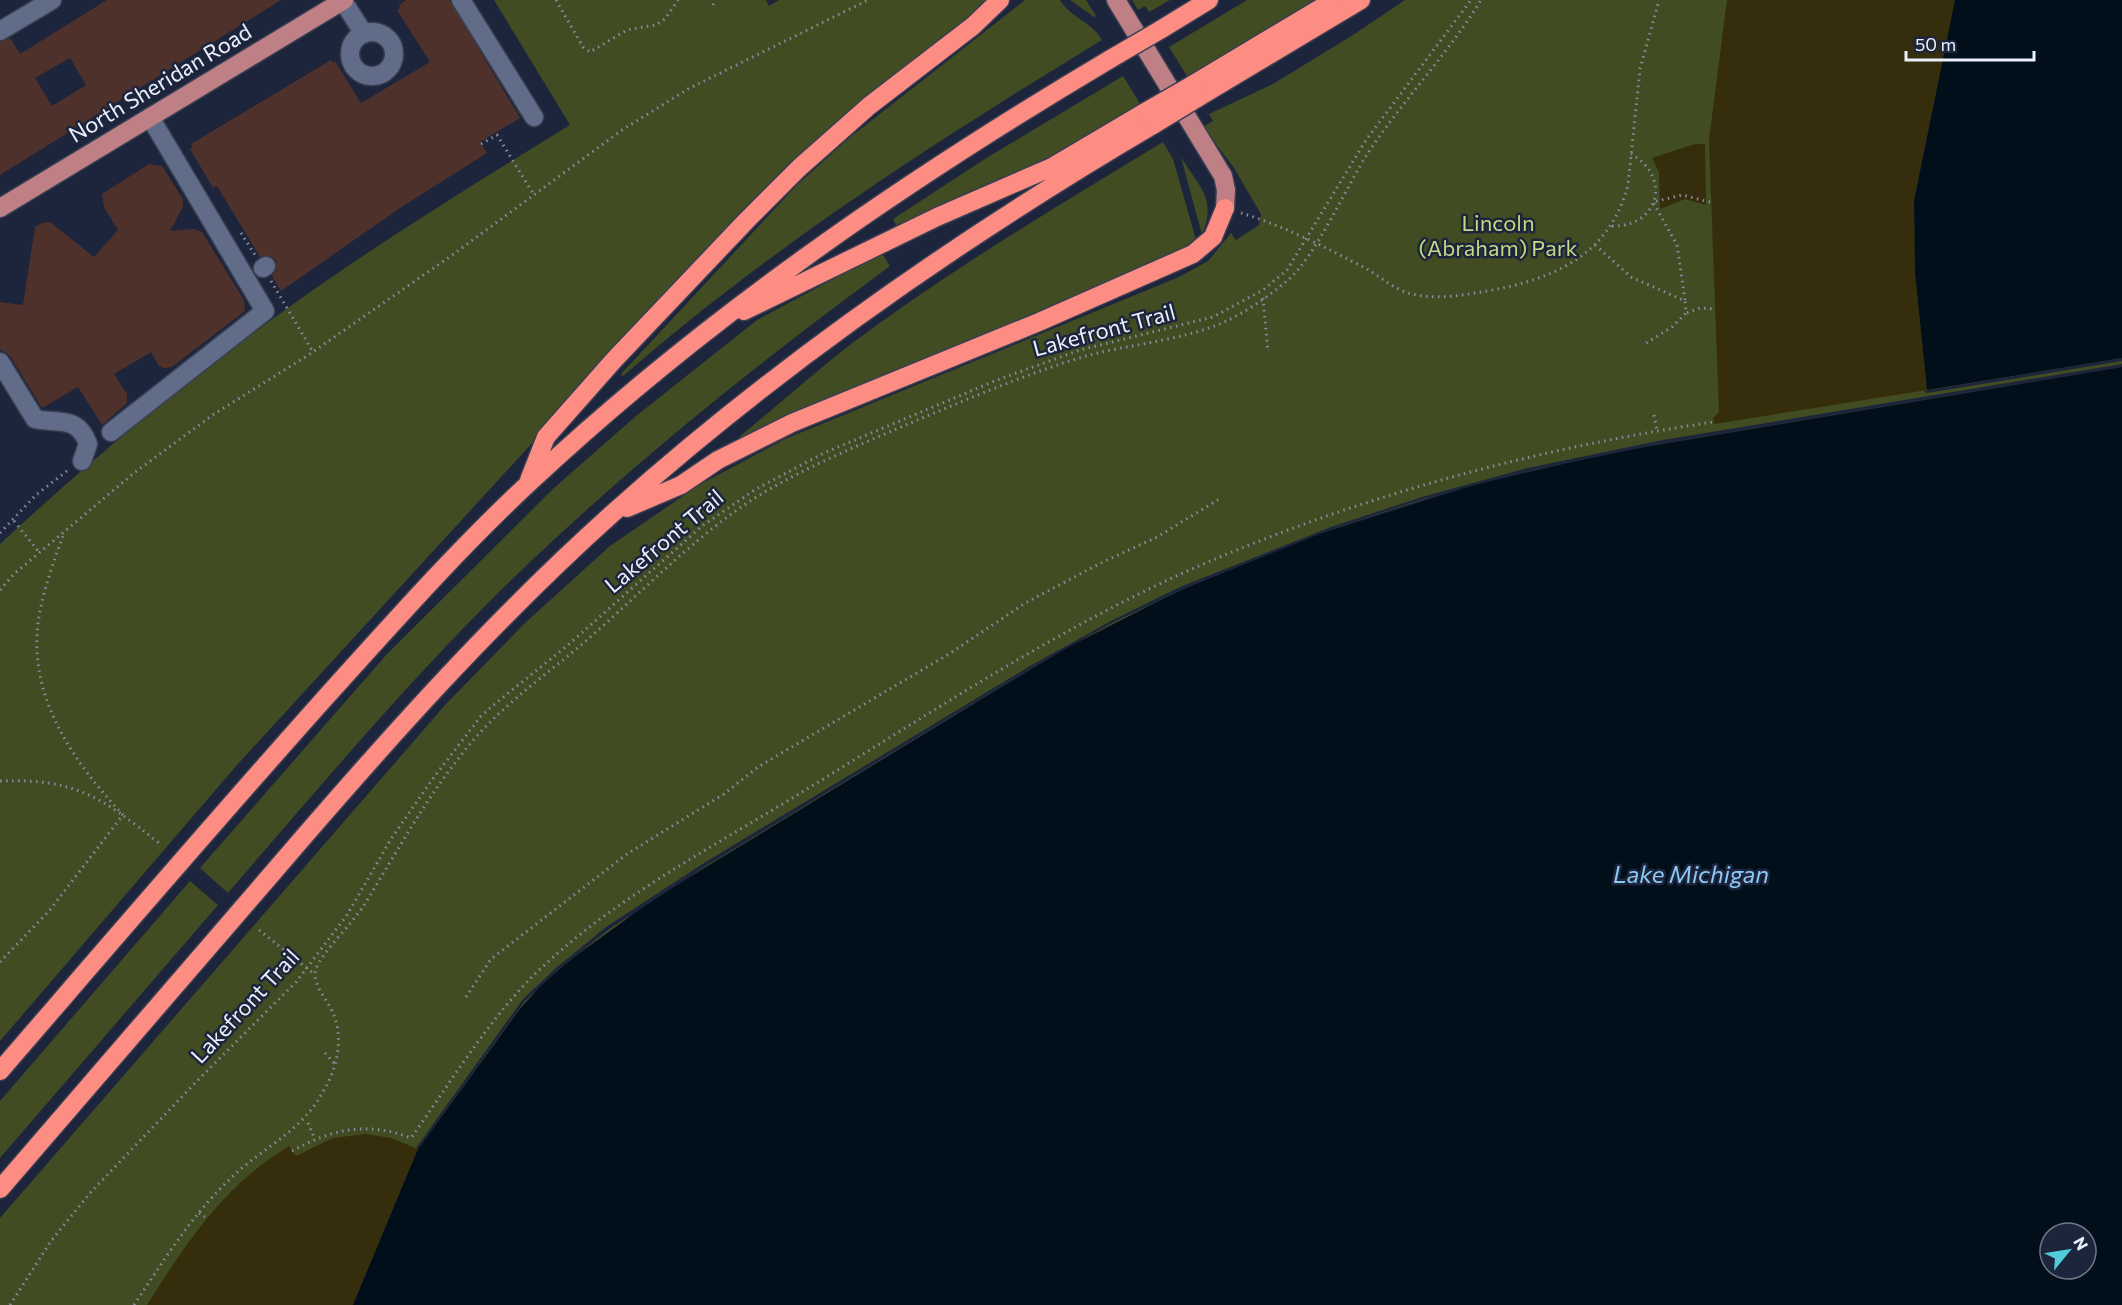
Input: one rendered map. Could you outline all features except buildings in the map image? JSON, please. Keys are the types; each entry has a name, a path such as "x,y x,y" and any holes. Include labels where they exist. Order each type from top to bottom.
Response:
{"highway":[{"path":"527,485 546,437 614,360 747,220 799,168 869,106 973,26 1000,0"},
{"path":"0,1071 387,629 527,485 709,330 780,274 861,216 966,146 1209,0"},
{"path":"1196,91 1334,0"},
{"path":"0,1189 397,729 612,514 725,417 902,284 1149,119 1361,0"},
{"path":"709,330 937,217 1052,167 1149,119"},
{"path":"612,514 681,485 718,460 792,423 1177,262 1209,242 1221,223 1225,207"}],"main road":[{"name":"North Sheridan Road","path":"0,208 344,0"},
{"path":"1116,0 1223,176 1226,190 1225,207"}],"lane":[{"path":"0,32 52,0"},
{"path":"344,0 364,34"},
{"path":"461,0 534,117"},
{"path":"111,432 265,311 150,117"},
{"path":"0,362 35,419 64,420 78,427 88,444 82,461"}],"path":[{"path":"556,0 583,47 590,52 627,30 656,25 665,19 678,0"},
{"path":"712,5 715,0"},
{"path":"0,590 39,553 134,473 205,421 313,352 622,130 688,89 868,0"},
{"name":"Lakefront Trail","path":"10,1305 51,1241 90,1193 296,982 347,915 392,839 428,786 481,716 730,505 824,453 997,380 1080,350 1214,317 1277,280 1287,270 1307,240 1366,140 1471,0"},
{"name":"Lakefront Trail","path":"134,1305 199,1213 234,1175 304,1120 326,1088 335,1064 339,1040 336,1022 314,974 318,965 354,920 436,788 489,721 732,513 768,491 842,453 953,406 1074,360 1219,324 1263,298 1298,270 1387,125 1451,44 1480,0"},
{"path":"1225,207 1277,225 1364,268 1401,291 1431,297 1477,292 1528,281 1571,264 1612,226 1623,202 1631,154 1641,60 1659,0"},
{"path":"481,144 497,135 534,195"},
{"path":"1612,226 1626,227 1639,221 1653,202 1655,182 1650,169 1631,154"},
{"path":"1653,202 1682,195 1710,202"},
{"path":"1653,202 1677,245 1686,314"},
{"path":"1595,244 1631,277 1685,301"},
{"path":"264,267 313,352"},
{"path":"1263,298 1268,351"},
{"path":"1643,345 1672,327 1686,314 1700,308 1714,309"},
{"path":"1654,415 1657,430"},
{"path":"292,1151 315,1139 356,1127 384,1130 411,1138 509,1003 534,974 606,916 778,807 1067,632 1190,571 1336,513 1448,478 1537,455 1657,430 1713,422"},
{"path":"0,533 14,521 36,495 82,461"},
{"path":"466,998 483,969 505,947 627,854 724,794 750,773 949,654 1027,602 1157,537 1221,498"},
{"path":"14,521 39,553"},
{"path":"63,534 40,610 37,644 41,679 53,716 69,750 123,815"},
{"path":"0,781 50,783 74,787 123,815 159,843"},
{"path":"0,962 49,911 123,815"},
{"path":"259,930 314,974"},
{"path":"325,1053 335,1064"},
{"path":"308,1123 315,1139"},
{"path":"199,1213 205,1217"}],"green space":[{"path":"494,0 766,0 769,6 779,0 987,0 723,235 237,765 0,1041 0,544 105,450 254,333 394,235 570,125"},
{"path":"1025,0 1060,0 1102,40 978,117 855,198 737,283 623,376 621,374 797,185 849,138"},
{"path":"1070,0 1086,0 1096,16 1094,17"},
{"path":"1132,0 1170,0 1149,12 1145,6 1138,10"},
{"path":"1247,0 1318,0 1189,79 1169,47"},
{"name":"Lincoln (Abraham) Park","path":"1405,0 1955,0 1914,201 1927,390 2122,358 2122,367 1664,443 1528,471 1450,491 1332,529 1242,564 1158,601 1031,668 632,913 418,1149 353,1305 0,1305 0,1218 446,704 526,622 610,546 699,485 785,439 1179,277 1208,261 1231,233 1236,240 1259,225 1261,214 1234,168 1203,127 1213,121 1209,114 1273,84"},
{"path":"1123,76 1142,107 1065,154 898,229 893,219 988,157"},
{"path":"1163,142 1173,159 1197,243 740,440 739,437 820,369 885,319 1003,240"},
{"path":"1181,157 1200,186 1207,203 1208,212 1202,235"},
{"path":"882,253 890,266 690,421 548,545 502,589 396,700 228,893 200,868 387,654 554,488 636,416 757,320"},
{"path":"190,881 218,905 0,1158 0,1101"}],"sand":[{"path":"1727,0 1955,0 1914,201 1915,273 1927,390 1714,424 1713,418 1719,412 1709,140"},
{"path":"1695,144 1705,144 1706,205 1685,199 1660,209 1659,172 1652,158"},
{"path":"366,1134 391,1138 418,1149 353,1305 147,1305 208,1217 226,1197 266,1162 289,1146 296,1156 333,1138"}],"water":[{"path":"1955,0 2122,0 2122,358 1927,390 1915,273 1914,201"},
{"name":"Lake Michigan","path":"2122,367 2122,1305 353,1305 418,1149 519,1010 543,983 574,957 660,895 1066,648 1181,590 1310,537 1474,485 1610,453"}],"pier":[{"path":"2122,358 2122,361 1927,393 1924,391"},
{"path":"2122,364 2122,367 1664,443 1528,471 1423,499 1332,529 1181,590 1112,623 1031,668 706,866 608,930 558,970 525,1001 418,1149 416,1148 523,999 606,927 704,863 1030,666 1111,621 1180,587 1331,527 1422,497 1528,468 1663,440"}]}
